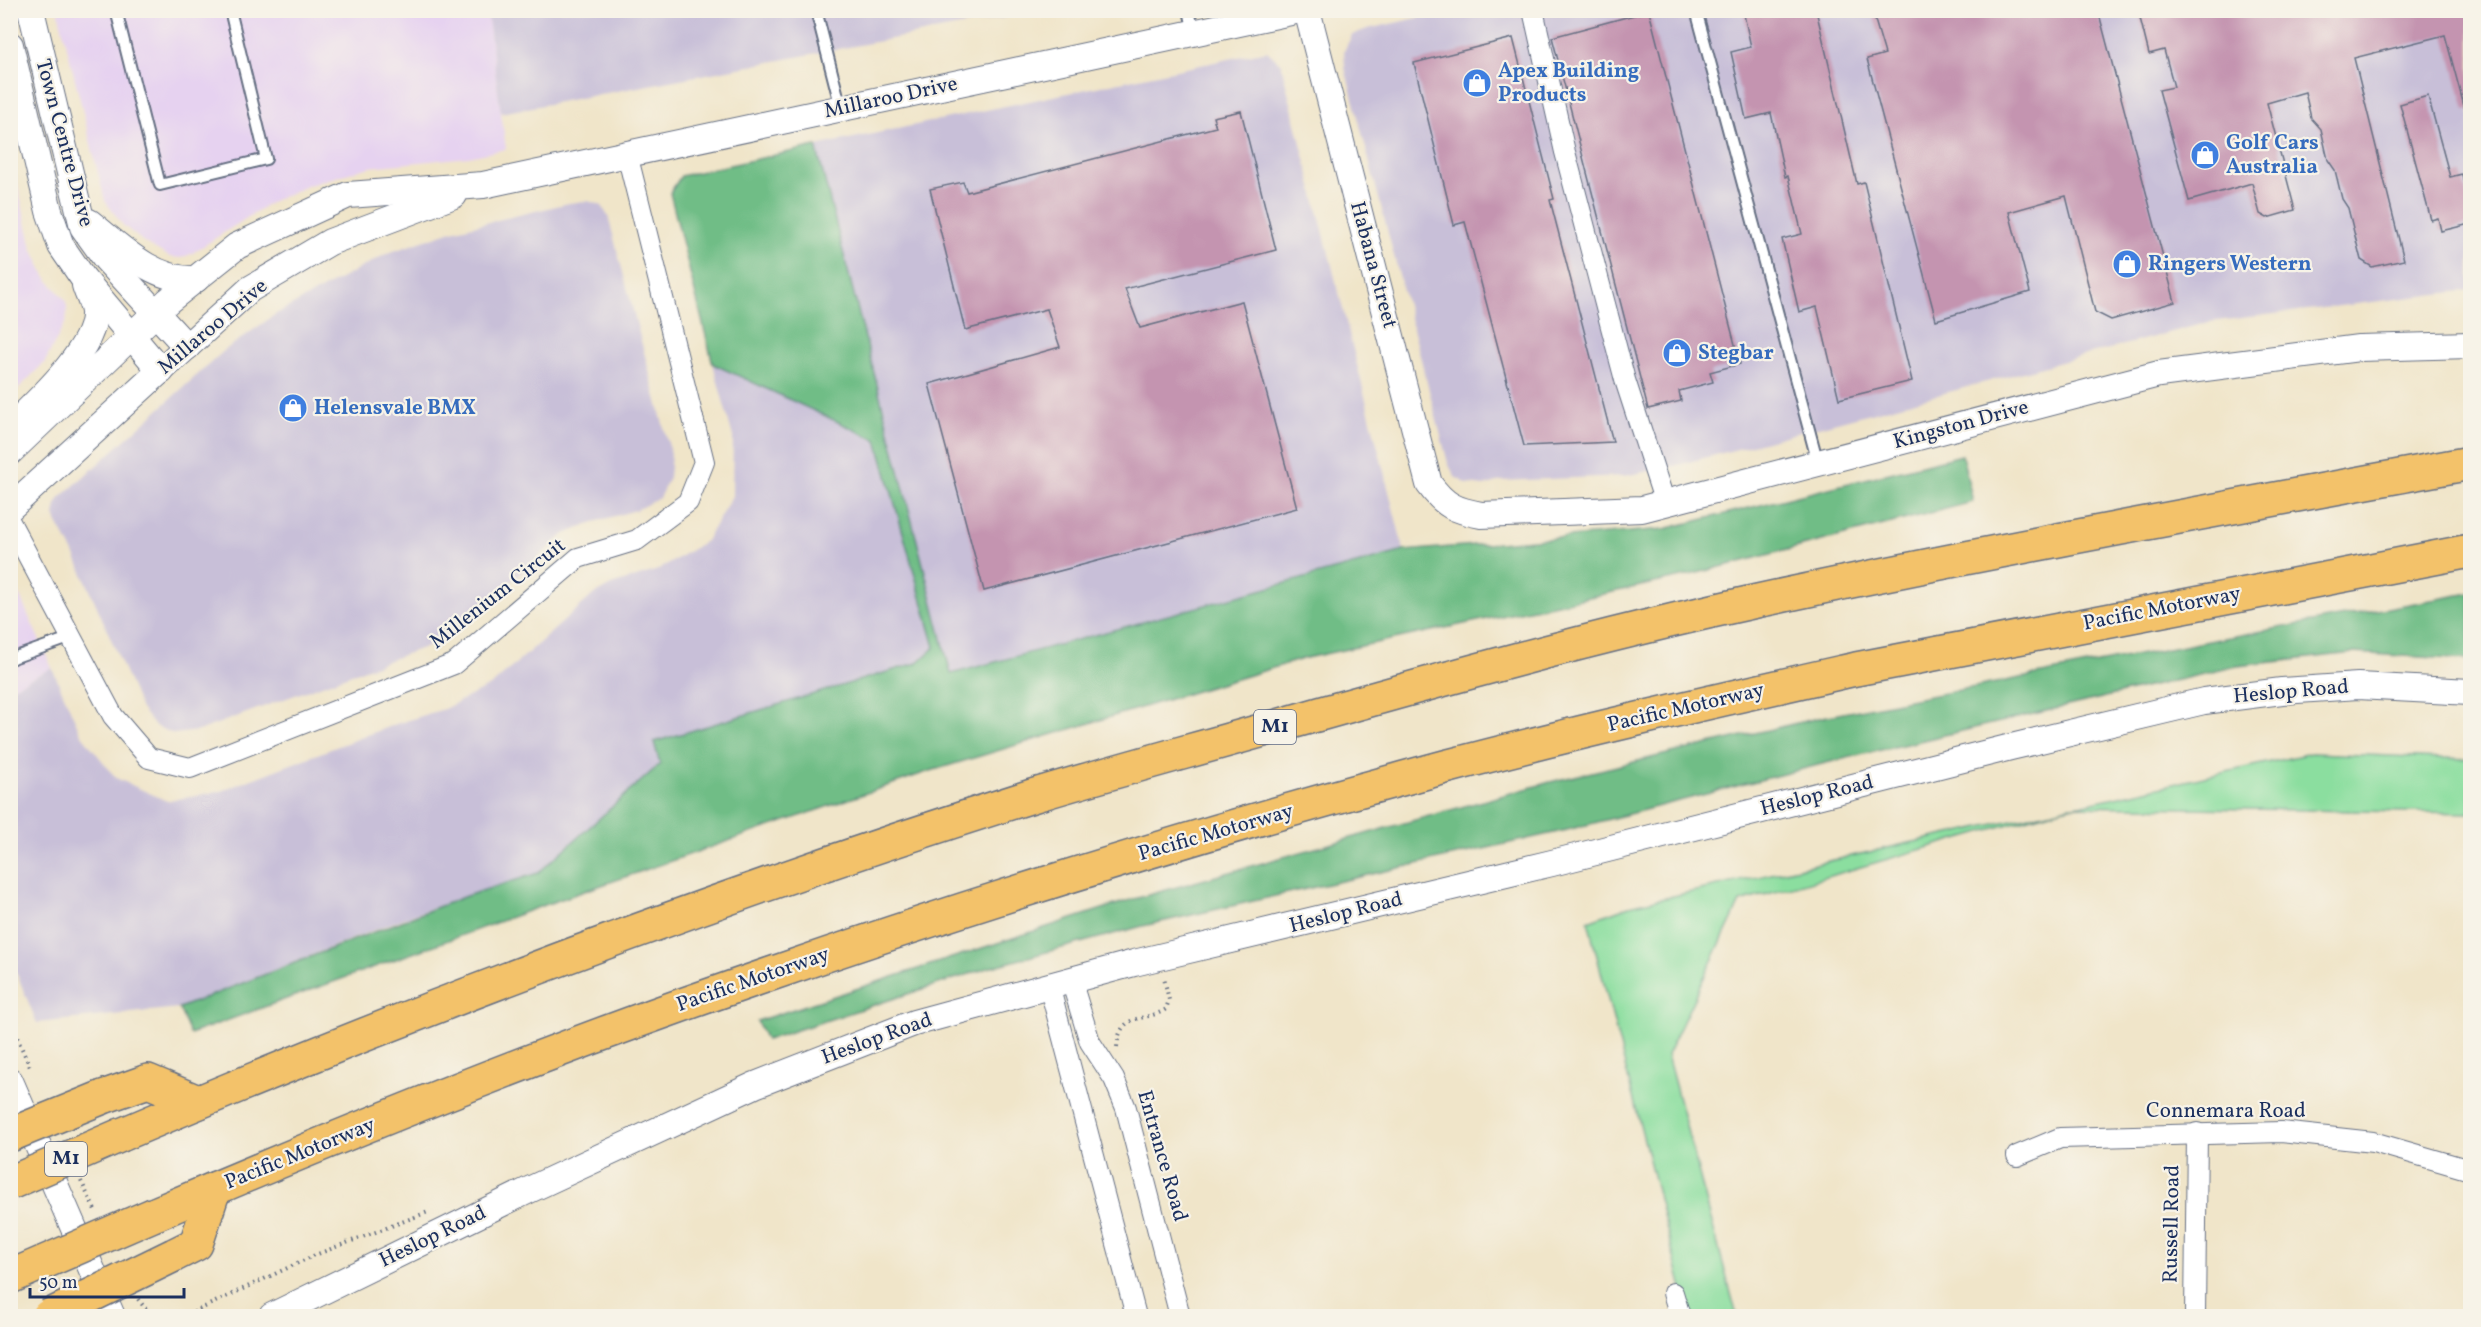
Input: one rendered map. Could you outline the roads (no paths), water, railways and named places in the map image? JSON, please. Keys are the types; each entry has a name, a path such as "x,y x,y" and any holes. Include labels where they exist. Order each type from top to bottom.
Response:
{"highway":[{"name":"M1","path":"10,1183 198,1102 496,982 804,871 1038,795 1396,693 1755,602 2065,539 2470,463"},
{"name":"Pacific Motorway","path":"10,1277 214,1189 521,1065 677,1006 830,953 1119,861 1432,771 1599,728 1856,669 2470,551"},
{"path":"10,1135 148,1081 198,1102"},
{"path":"49,1317 196,1244 214,1189"}],"street":[{"name":"Town Centre Drive","path":"31,10 79,214 90,240 187,347"},
{"name":"Millaroo Drive","path":"10,452 156,312 237,246 348,195 483,185 841,108 1192,22 1300,10"},
{"name":"Habana Street","path":"1307,10 1429,484 1439,498 1456,510"},
{"path":"1533,10 1565,152 1625,380 1665,503"},
{"path":"23,118 35,110 39,100 31,51 37,36"},
{"name":"Town Centre Drive","path":"12,58 23,118 61,246 83,278 161,371"},
{"name":"Millenium Circuit","path":"10,522 113,716 149,758 190,768 454,664 578,558 637,540 688,502 704,462 627,154"},
{"name":"Millaroo Drive","path":"10,508 250,289 330,242 483,185"},
{"path":"79,214 145,265 162,273 195,279"},
{"path":"10,428 59,380 81,348 94,312 83,278"},
{"name":"Kingston Drive","path":"1456,510 1481,515 1642,509 2159,374 2359,348 2470,345"},
{"name":"Heslop Road","path":"272,1317 529,1190 755,1085 914,1023 1159,958 2204,701 2282,691 2358,686 2470,692"},
{"path":"1060,983 1136,1317"},
{"name":"Entrance Road","path":"1060,983 1095,1050 1114,1079 1126,1108 1180,1317"},
{"path":"10,1081 112,1317"},
{"name":"Connemara Road","path":"2017,1156 2060,1138 2197,1132 2281,1132 2373,1142 2470,1170"},
{"name":"Russell Road","path":"2194,1317 2197,1132"},
{"path":"1672,1293 1680,1317"}],"lane":[{"path":"116,10 160,185 266,159 230,10"},
{"path":"816,10 841,108"},
{"path":"1696,10 1818,463"},
{"path":"10,659 72,637"}],"place":[{"name":"Apex Building Products","path":"1477,83"},
{"name":"Golf Cars Australia","path":"2205,155"},
{"name":"Ringers Western","path":"2127,264"},
{"name":"Stegbar","path":"1677,353"},
{"name":"Helensvale BMX","path":"293,408"}]}
